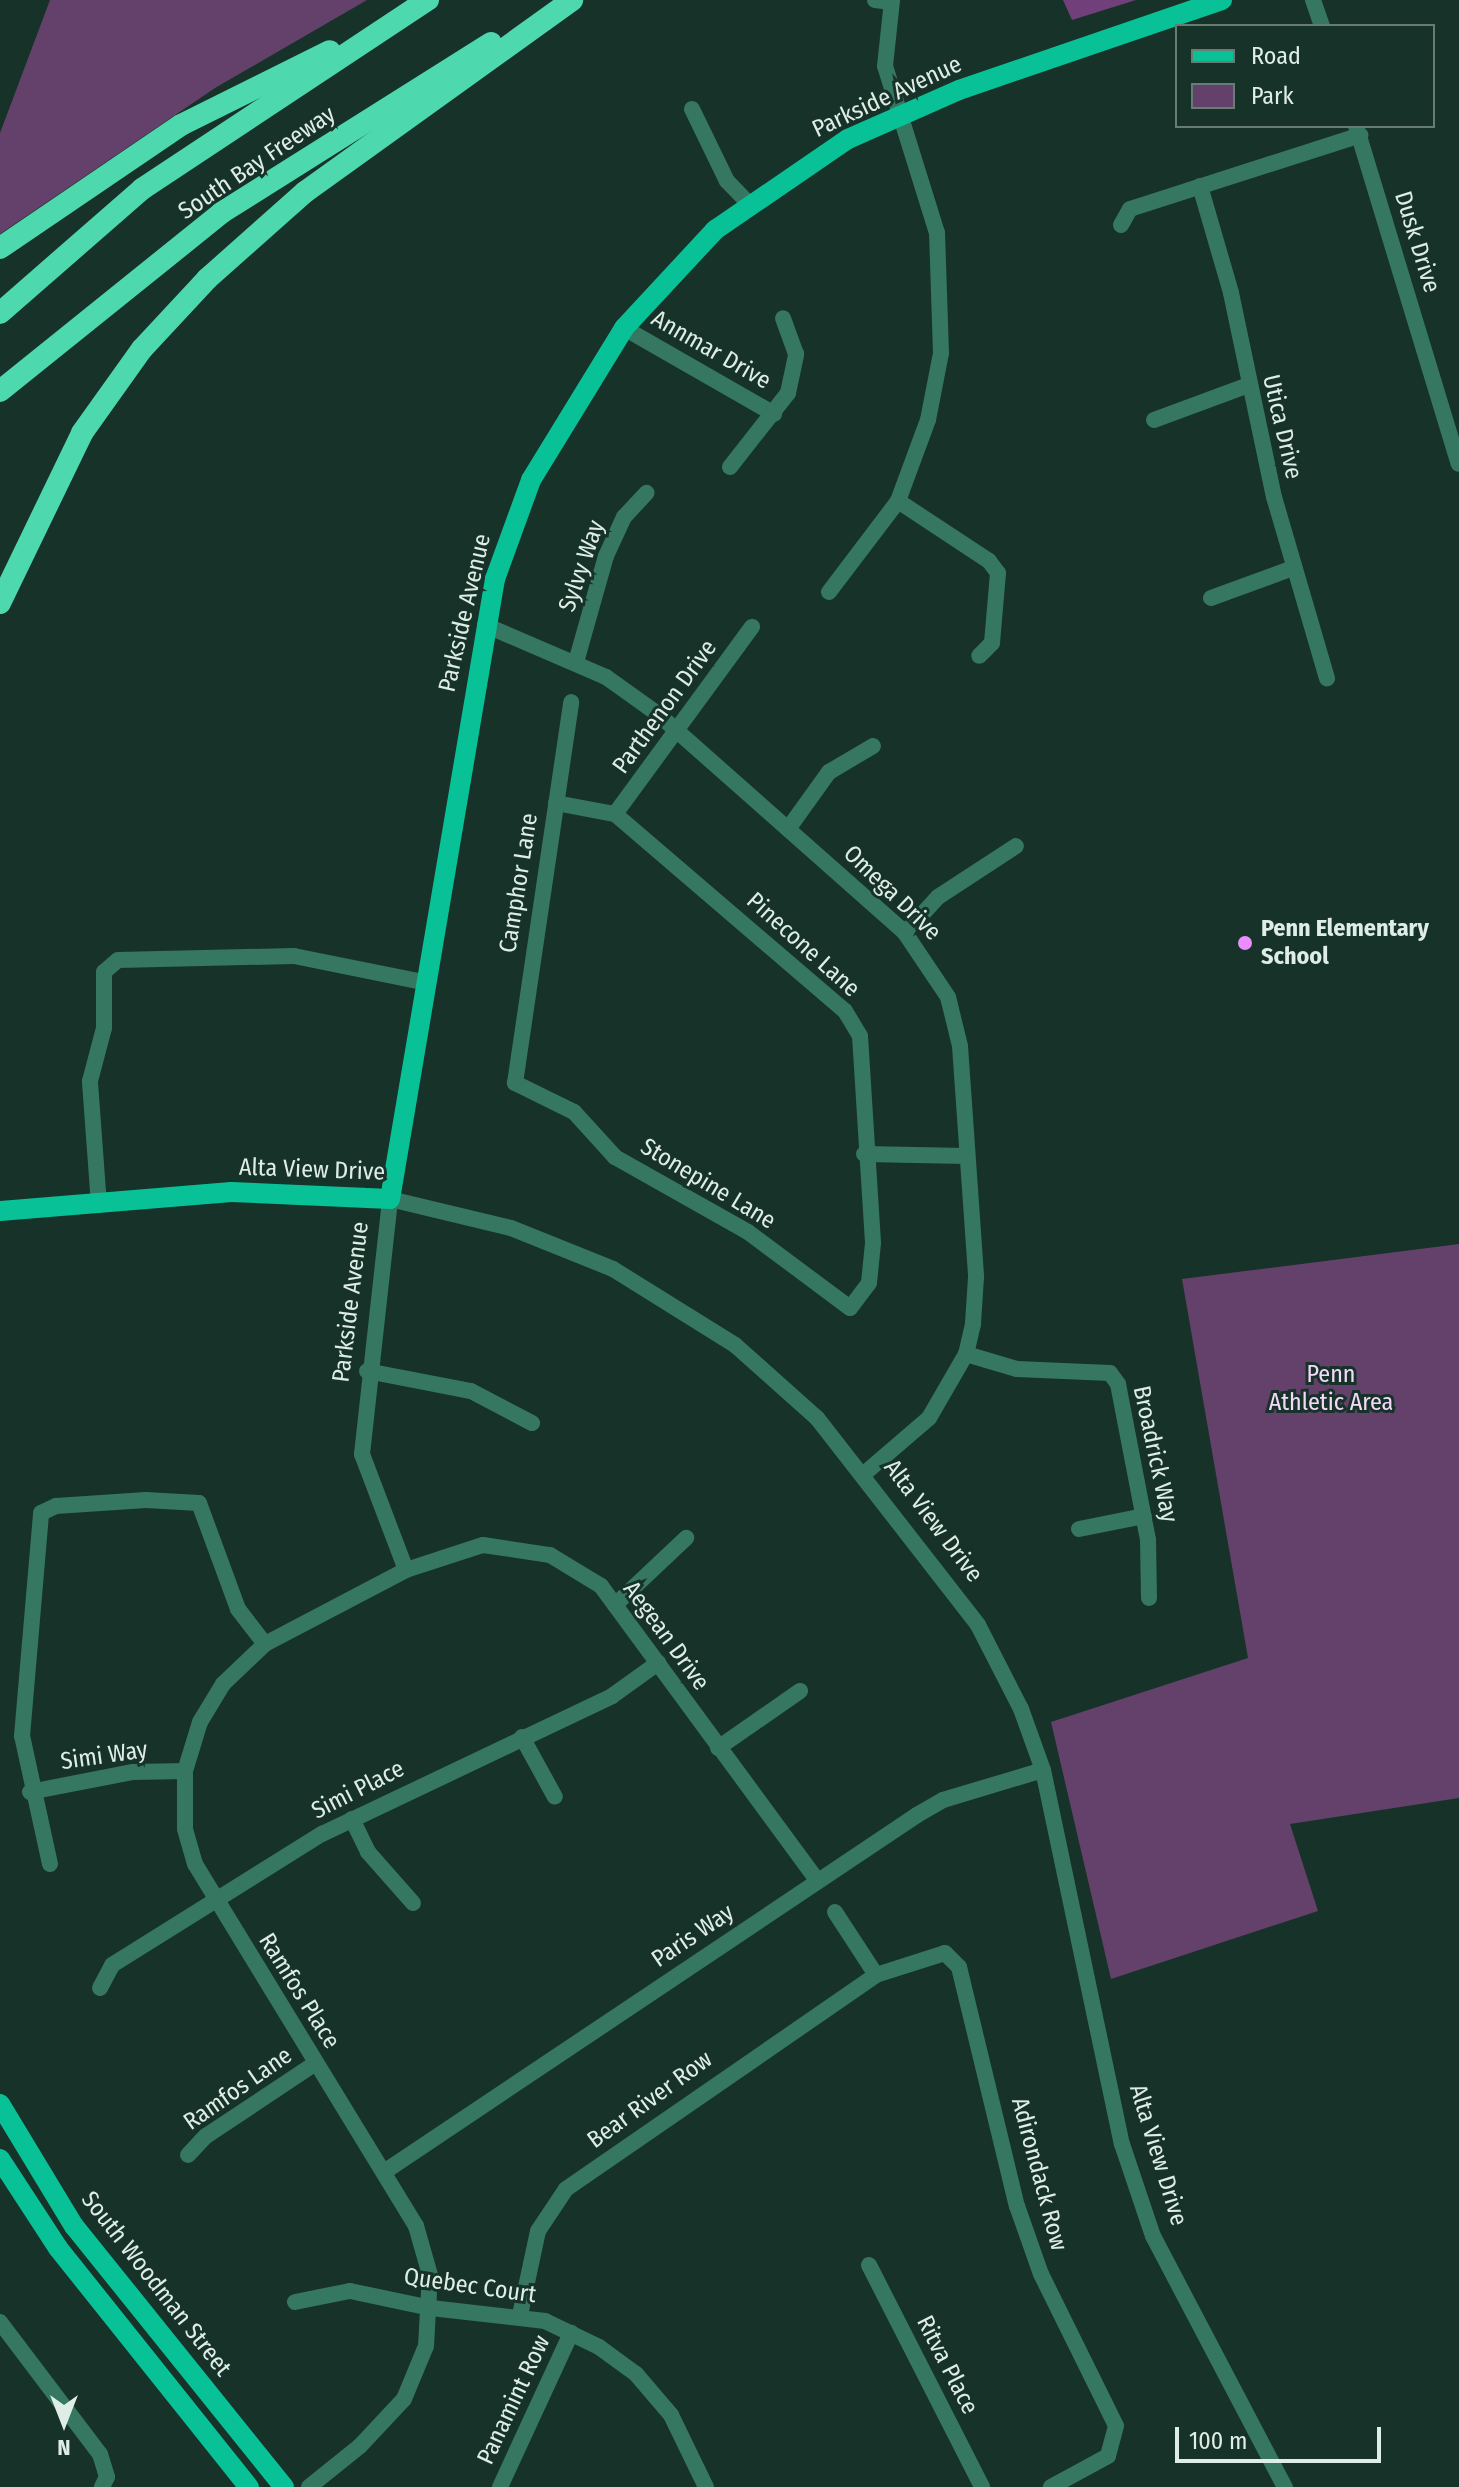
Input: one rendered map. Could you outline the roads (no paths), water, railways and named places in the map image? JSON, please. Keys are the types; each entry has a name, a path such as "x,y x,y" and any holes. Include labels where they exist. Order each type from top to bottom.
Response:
{"highway":[{"name":"South Bay Freeway","path":"0,313 142,189 354,44 428,0"},
{"name":"South Bay Freeway","path":"0,391 221,213 559,0"},
{"path":"0,603 82,433 142,349 207,279 305,192 572,0"},
{"path":"0,248 181,125 306,59 354,44"}],"main road":[{"name":"Parkside Avenue","path":"390,1199 423,982 485,625 531,480 624,328 658,286 749,204 826,152 902,114 1222,0"},
{"name":"Alta View Drive","path":"0,1211 231,1192 390,1199"},
{"name":"South Woodman Street","path":"0,2104 74,2226 284,2487"},
{"path":"0,2159 58,2248 249,2487"}],"street":[{"path":"1313,0 1321,24"},
{"path":"829,592 898,501 935,391 944,300 937,233 885,66 886,1"},
{"path":"692,109 727,181 749,204"},
{"path":"1121,225 1130,209 1358,131"},
{"name":"Dusk Drive","path":"1358,131 1459,464"},
{"name":"Utica Drive","path":"1200,186 1231,293 1246,386 1293,568 1327,678"},
{"path":"730,467 788,393 796,354 783,318"},
{"name":"Annmar Drive","path":"624,328 774,414"},
{"path":"1154,420 1246,386"},
{"name":"Sylvy Way","path":"576,662 606,556 624,517 646,493"},
{"path":"898,501 989,561 998,573 992,643 979,656"},
{"path":"1211,598 1293,568"},
{"name":"Omega Drive","path":"485,625 576,662 678,733 905,933 948,997 960,1046 976,1277 966,1354 929,1418 865,1473"},
{"name":"Parthenon Drive","path":"615,814 678,733 752,627"},
{"name":"Camphor Lane","path":"514,1071 571,702"},
{"path":"788,829 829,772 873,746"},
{"path":"556,803 615,814"},
{"name":"Pinecone Lane","path":"615,814 845,1011 860,1036 864,1154 873,1243 869,1283 850,1308"},
{"path":"905,933 938,897 1016,846"},
{"path":"99,1205 90,1081 104,1028 104,972 118,960 294,956 423,982"},
{"name":"Stonepine Lane","path":"514,1071 515,1083 574,1112 615,1157 748,1232 850,1308"},
{"path":"864,1154 966,1156"},
{"name":"Parkside Avenue","path":"390,1199 367,1371 364,1468 406,1570"},
{"name":"Alta View Drive","path":"390,1199 548,1241 664,1297 763,1368 865,1473 978,1625 1004,1670 1043,1770 1135,2183 1153,2236 1285,2487"},
{"name":"Broadrick Way","path":"966,1354 1017,1369 1110,1373 1144,1516 1149,1598"},
{"path":"367,1371 471,1391 532,1423"},
{"path":"50,1864 30,1792 22,1704 41,1513 56,1506 146,1500 199,1503 238,1609 265,1644"},
{"path":"1079,1529 1144,1516"},
{"path":"615,1605 686,1538"},
{"name":"Aegean Drive","path":"406,1570 467,1548 517,1546 577,1568 615,1605 818,1881"},
{"name":"Ramfos Place","path":"309,2487 393,2415 422,2359 431,2308 422,2242 384,2172 214,1901 189,1846 185,1771 193,1738 215,1694 265,1644 406,1570"},
{"name":"Simi Place","path":"100,1988 112,1965 352,1819 612,1696 658,1663"},
{"path":"718,1748 800,1691"},
{"path":"522,1737 555,1797"},
{"name":"Paris Way","path":"384,2172 943,1800 1043,1770"},
{"name":"Simi Way","path":"30,1792 133,1772 185,1771"},
{"path":"352,1819 381,1871 413,1903"},
{"path":"835,1912 876,1975"},
{"name":"Adirondack Row","path":"876,1975 934,1952 957,1963 1017,2206 1041,2274 1116,2426 1108,2456 1051,2487"},
{"name":"Bear River Row","path":"520,2315 538,2231 566,2189 876,1975"},
{"name":"Ramfos Lane","path":"188,2155 206,2136 316,2063"},
{"name":"Ritva Place","path":"869,2265 982,2487"},
{"name":"Quebec Court","path":"295,2302 350,2291 431,2308 520,2315 571,2333 636,2374 664,2406 706,2487"},
{"path":"0,2322 100,2454 107,2477 102,2487"},
{"name":"Panamint Row","path":"500,2487 571,2333"}],"place":[{"name":"Penn Elementary School","path":"1245,943"}],"park label":[{"name":"Penn Athletic Area","path":"1331,1389"}]}
